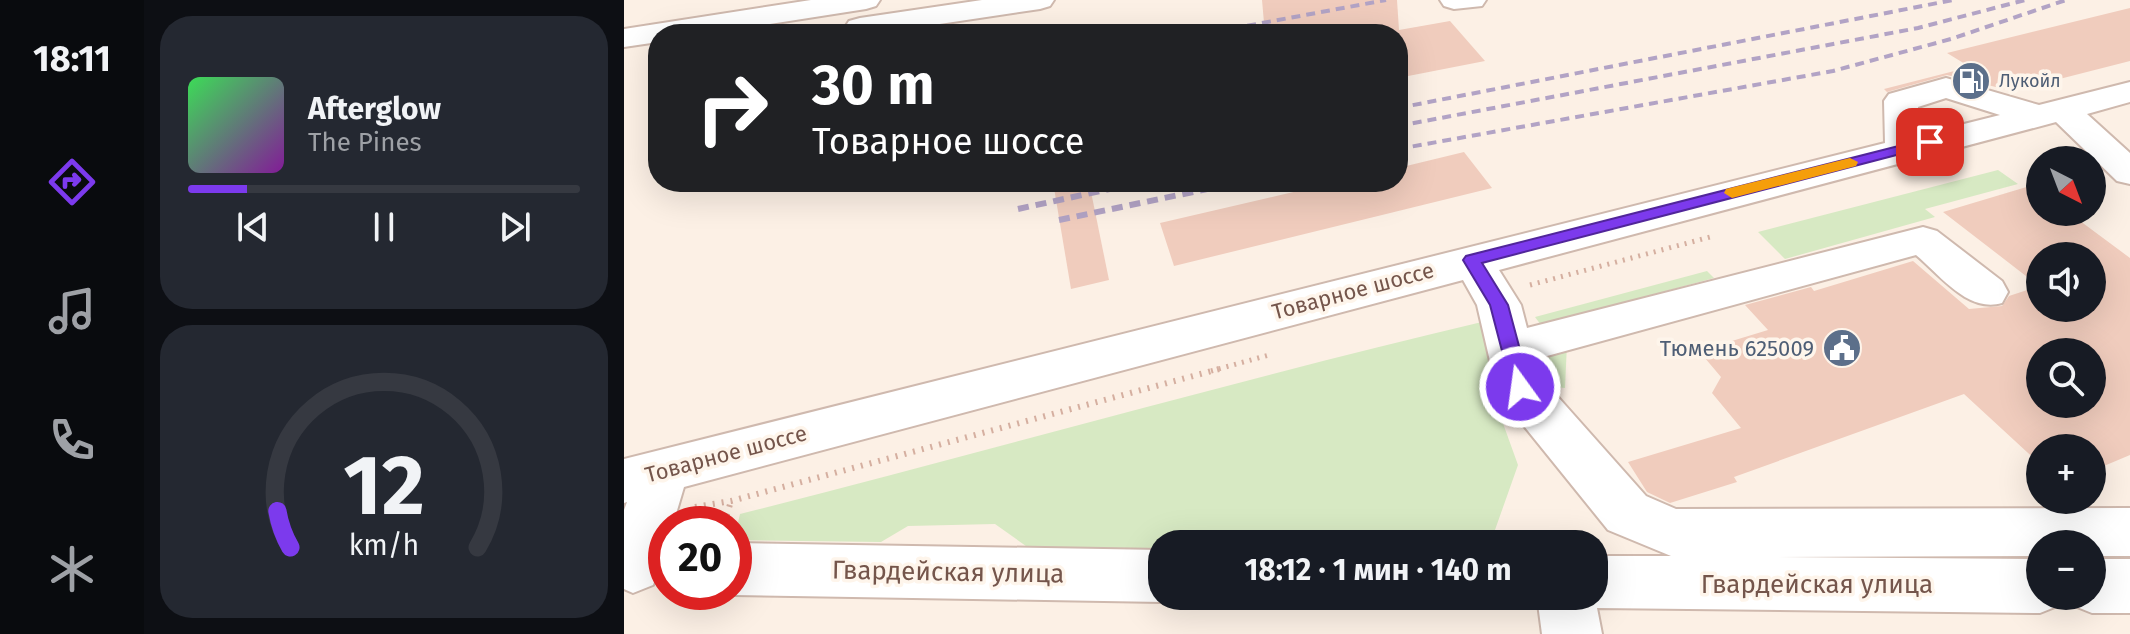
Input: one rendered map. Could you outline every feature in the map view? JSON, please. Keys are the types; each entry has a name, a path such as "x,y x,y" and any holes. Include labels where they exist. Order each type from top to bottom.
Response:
{"street":[{"path":"624,16 739,0"},
{"path":"763,24 1040,0"},
{"path":"1454,0 1472,0"},
{"path":"624,38 648,36"},
{"name":"Товарное шоссе","path":"646,489 1483,278 1903,149 2130,92"},
{"path":"2051,113 2130,173"},
{"path":"1511,349 1923,240 1987,292"},
{"path":"1483,278 1499,305 1520,387 1627,513 1674,533 2130,532"},
{"path":"641,568 646,489"},
{"name":"Гвардейская улица","path":"752,569 1148,576"},
{"name":"Гвардейская улица","path":"1608,582 2026,586"},
{"path":"2106,586 2130,586"},
{"path":"1568,610 1572,634"}],"path":[{"path":"1483,278 1723,234"},
{"path":"646,489 731,501 1270,354"},
{"path":"729,506 731,501"}],"green space":[{"path":"1998,170 2018,184 1925,209 1935,217 1785,259 1758,232"},
{"path":"1707,271 1714,278 1541,325 1535,317"},
{"path":"1486,321 1491,390 1518,465 1495,530 1148,530 1148,565 1057,568 995,524 908,526 881,542 752,540 752,511"},
{"path":"1567,344 1565,388 1544,386 1530,360"}],"building":[{"path":"1262,0 1397,0 1399,24 1264,24"},
{"path":"2130,8 2130,61 2012,91 1947,75 1887,92 1884,89 1970,67 1947,53"},
{"path":"1450,21 1485,61 1408,76 1408,28"},
{"path":"1464,152 1492,188 1174,266 1160,223 1293,192 1408,192 1408,166"},
{"path":"2026,187 2026,226 2087,226 2130,258 2130,455 2106,465 2106,434 2026,434 2026,451 1964,394 1734,477 1737,482 1670,503 1647,492 1628,462 1741,428 1712,393 1721,377 1699,351 1768,330 1745,305 1811,287 1814,291 1913,261 1969,309 2002,306 2009,296 2026,290 2026,322 2106,322 2106,242 2026,242 2026,276 1943,212"},
{"path":"1055,192 1091,192 1109,280 1071,289"}],"railway":[{"path":"1257,24 1386,0"},
{"path":"1408,106 1953,0"},
{"path":"1408,124 1918,28 2025,0"},
{"path":"1408,147 1833,71 1951,39 2066,0"},
{"path":"1018,209 1096,192"},
{"path":"1059,220 1193,192"}],"slow traffic":[{"path":"1732,193 1850,162"}],"place":[{"name":"Лукойл","path":"1971,81"},
{"name":"Тюмень 625009","path":"1842,348"}],"route":[{"path":"1520,387 1499,305 1472,260 1930,142"}]}
